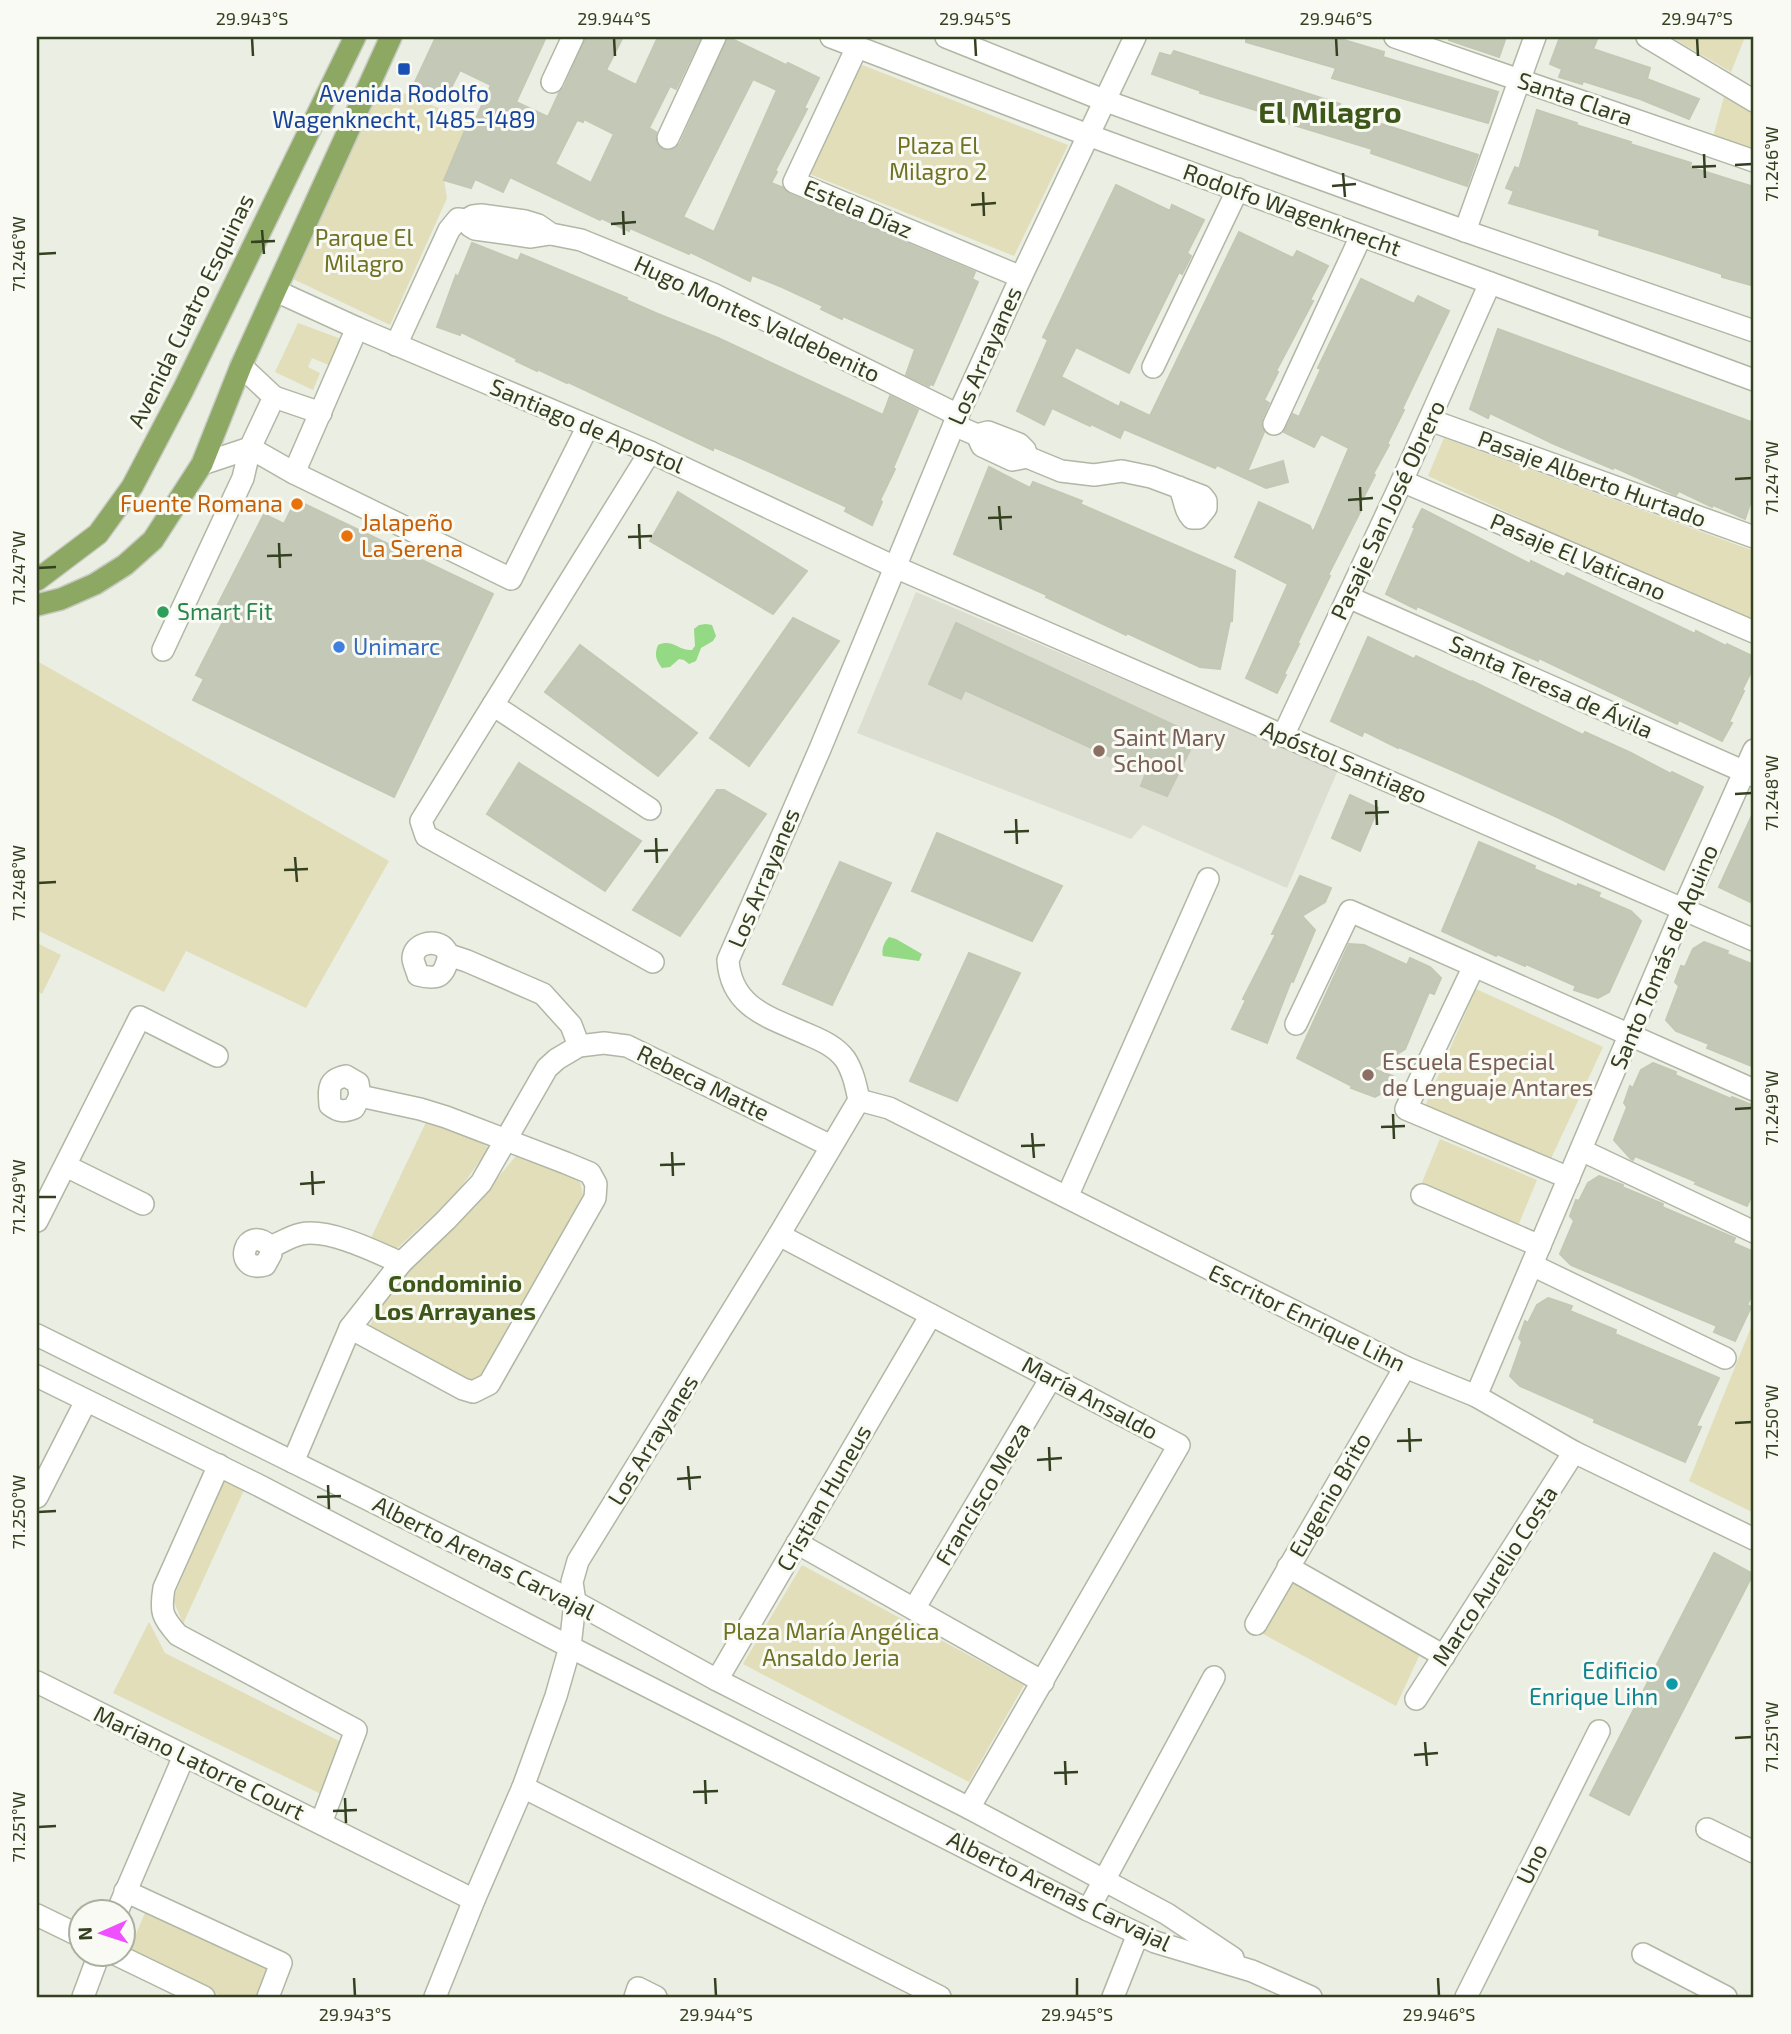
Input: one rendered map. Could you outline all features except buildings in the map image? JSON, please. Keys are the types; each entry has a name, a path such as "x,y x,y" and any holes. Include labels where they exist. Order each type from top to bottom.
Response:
{"main road":[{"name":"Avenida Cuatro Esquinas","path":"37,580 98,534 132,487 183,390 355,37"},
{"path":"37,605 61,599 95,584 125,565 153,540 202,464 241,366 391,37"}],"street":[{"path":"552,82 573,37"},
{"path":"668,138 715,37"},
{"name":"Rodolfo Wagenknecht","path":"831,37 1088,135 1754,380"},
{"name":"Rodolfo Wagenknecht","path":"946,37 1106,101 1465,231 1754,331"},
{"name":"Los Arrayanes","path":"435,1997 523,1787 556,1696 570,1647 575,1602 572,1582 578,1562 859,1100 854,1078 845,1059 830,1045 753,1009 740,995 729,976 728,960 820,749 956,420 1135,37"},
{"name":"Santa Clara","path":"1395,37 1754,161"},
{"path":"1465,231 1535,37"},
{"path":"1647,37 1754,101"},
{"name":"Estela Díaz","path":"857,47 794,183 1021,277"},
{"path":"1153,367 1238,189"},
{"name":"Hugo Montes Valdebenito","path":"396,345 449,230 458,219 466,220 475,229 531,237 551,234 581,240 713,294 956,420 976,435 982,446 1012,460 1027,457 1061,471 1094,475 1122,471 1152,477 1179,487"},
{"path":"1274,424 1361,236"},
{"name":"Pasaje San José Obrero","path":"1283,736 1490,284"},
{"name":"Santiago de Apostol","path":"276,291 396,345 650,452 895,567"},
{"path":"294,473 357,328"},
{"path":"241,366 274,397 321,413"},
{"path":"163,650 243,478 250,448 274,397"},
{"name":"Pasaje Alberto Hurtado","path":"1430,420 1754,537"},
{"path":"202,464 250,448 294,473 511,579 588,426"},
{"path":"650,452 421,821 426,836 653,962"},
{"name":"Pasaje El Vaticano","path":"1402,481 1754,632"},
{"name":"Apóstol Santiago","path":"895,567 1754,940"},
{"name":"Santa Teresa de Ávila","path":"1348,597 1749,774"},
{"path":"493,705 650,809"},
{"name":"Santo Tomás de Aquino","path":"1476,1396 1684,909 1749,774 1754,750"},
{"path":"1067,1197 1208,879"},
{"path":"1296,1024 1350,911 1754,1090"},
{"path":"449,955 543,995 571,1025 579,1046"},
{"path":"1474,966 1406,1109 1569,1178"},
{"path":"37,1221 140,1017 217,1056"},
{"name":"Rebeca Matte","path":"293,1462 350,1328 401,1263 481,1183 547,1068 556,1059 579,1046 604,1042 627,1046 831,1146"},
{"path":"350,1328 463,1389 473,1392 489,1384 595,1198 596,1184 590,1173 549,1155 420,1108 360,1096"},
{"name":"Escritor Enrique Lihn","path":"859,1100 889,1108 1405,1367 1476,1396 1574,1452 1754,1539"},
{"path":"1581,1150 1754,1231"},
{"path":"66,1166 143,1204"},
{"path":"1422,1195 1725,1358"},
{"path":"271,1247 302,1234 325,1235 357,1244 401,1263"},
{"name":"María Ansaldo","path":"779,1235 1179,1445 969,1808"},
{"name":"Cristian Huneus","path":"717,1680 930,1315"},
{"name":"Alberto Arenas Carvajal","path":"37,1335 575,1602 717,1680 969,1808 1167,1914 1252,1971"},
{"name":"Eugenio Brito","path":"1256,1623 1405,1367"},
{"name":"Alberto Arenas Carvajal","path":"37,1376 219,1465 1088,1910 1155,1942 1252,1971 1311,1997"},
{"name":"Francisco Meza","path":"914,1609 1051,1378"},
{"path":"37,1497 86,1401"},
{"name":"Marco Aurelio Costa","path":"1416,1699 1574,1452"},
{"path":"219,1465 164,1588 161,1606 167,1623 178,1635 356,1730 321,1823"},
{"path":"797,1543 1043,1682"},
{"path":"1288,1567 1444,1656"},
{"path":"1088,1910 1214,1677"},
{"name":"Mariano Latorre Court","path":"37,1682 474,1900"},
{"name":"Uno","path":"1466,1997 1599,1731"},
{"path":"122,1898 184,1756"},
{"path":"871,1799 890,1768"},
{"path":"523,1787 940,1997"},
{"path":"1707,1829 1754,1852"},
{"path":"125,1891 281,1963 268,1997"},
{"path":"37,1915 66,1930"},
{"path":"1113,1997 1138,1934"},
{"path":"1643,1954 1726,1997"},
{"path":"136,1964 204,1997"},
{"path":"83,1997 94,1968"},
{"path":"635,1997 638,1988 656,1997"}],"shaded area":[{"name":"Saint Mary School","path":"916,592 1338,770 1287,888 1143,825 1131,839 857,733"},
{"path":"706,624 712,625 716,636 701,648 696,661 689,664 679,659 670,667 662,668 656,657 658,645 667,643 692,650 695,646 694,629"},
{"path":"889,937 922,954 919,961 883,956 883,946"}],"green space":[{"path":"1671,37 1745,37 1731,72"},
{"name":"Plaza El Milagro 2","path":"857,63 1068,145 1014,256 812,175 807,167"},
{"name":"Parque El Milagro","path":"382,84 469,121 444,180 447,198 390,325 291,278"},
{"path":"1725,93 1754,111 1754,153 1713,137"},
{"path":"298,323 344,340 331,366 312,358 308,367 320,373 313,390 275,372"},
{"path":"1444,438 1754,551 1754,625 1428,476"},
{"path":"37,661 389,861 306,1008 186,951 164,992 37,930"},
{"path":"37,943 61,955 42,994 37,991"},
{"path":"1476,989 1603,1047 1548,1165 1425,1106"},
{"path":"428,1118 459,1129 489,1148 456,1194 393,1252 370,1240"},
{"path":"1440,1139 1537,1180 1515,1233 1418,1192"},
{"path":"520,1151 580,1182 583,1195 486,1376 477,1382 467,1382 368,1330 402,1279 474,1206"},
{"path":"1752,1325 1754,1326 1754,1513 1689,1481"},
{"path":"224,1480 244,1490 183,1624 173,1599"},
{"name":"Plaza María Angélica Ansaldo Jeria","path":"802,1565 1024,1685 969,1782 743,1664"},
{"path":"1293,1580 1420,1654 1396,1706 1263,1634"},
{"path":"149,1622 165,1653 343,1743 325,1796 113,1693"},
{"path":"147,1908 269,1967 255,1997 223,1997 136,1954 136,1934"}],"place":[{"name":"Avenida Rodolfo Wagenknecht, 1485-1489","path":"404,69"},
{"name":"Fuente Romana","path":"297,504"},
{"name":"Jalapeño La Serena","path":"347,536"},
{"name":"Smart Fit","path":"163,612"},
{"name":"Unimarc","path":"339,647"},
{"name":"Saint Mary School","path":"1099,751"},
{"name":"Escuela Especial de Lenguaje Antares","path":"1368,1075"},
{"name":"Edificio Enrique Lihn","path":"1672,1684"}],"district":[{"name":"El Milagro","path":"1330,113"},
{"name":"Condominio Los Arrayanes","path":"455,1298"}]}
